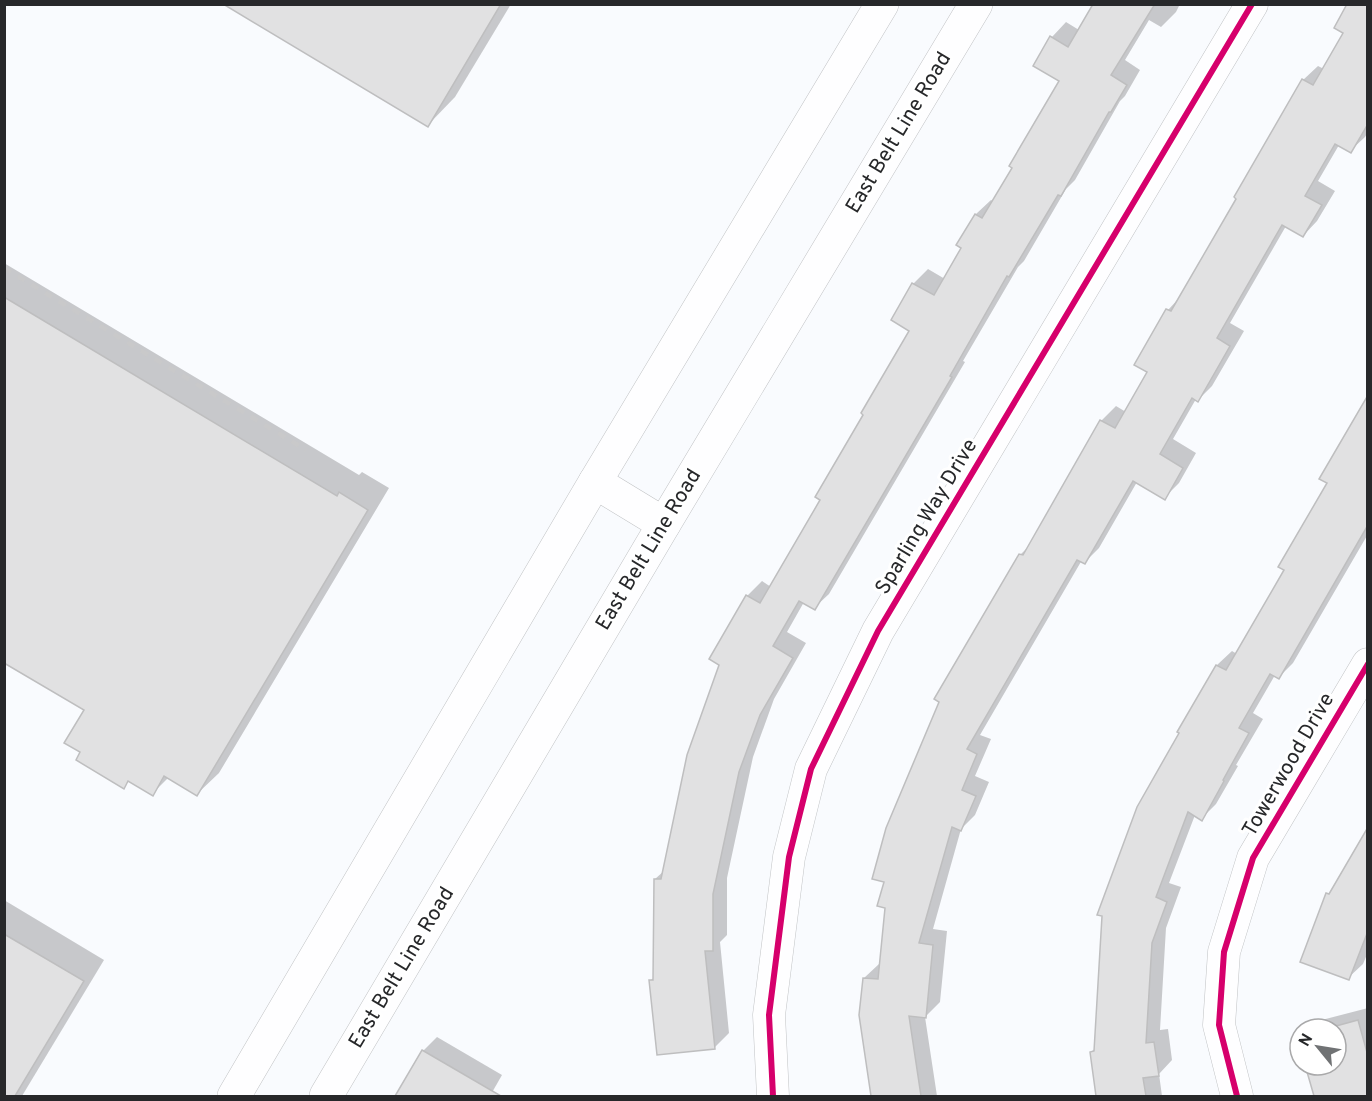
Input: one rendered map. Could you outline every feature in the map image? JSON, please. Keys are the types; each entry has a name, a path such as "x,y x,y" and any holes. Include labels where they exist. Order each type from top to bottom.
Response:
{"main road":[{"path":"234,1096 594,482 882,4"},
{"name":"East Belt Line Road","path":"326,1096 664,524 976,4"},
{"path":"594,482 664,524"}],"street":[{"name":"Sparling Way Drive","path":"773,1096 769,1014 789,857 811,769 878,631 1252,4"},
{"name":"Towerwood Drive","path":"1237,1096 1219,1025 1224,952 1253,858 1368,664"}],"building":[{"path":"223,4 501,4 428,127"},
{"path":"1093,4 1155,4 1111,75 1127,85 1061,196 1058,195 1009,277 1007,276 950,376 952,377 815,610 799,601 773,646 793,658 760,715 739,772 713,894 713,951 705,951 715,1049 657,1055 649,980 653,980 654,879 661,879 687,755 719,665 709,659 746,595 760,603 820,500 815,497 909,331 891,320 912,283 934,295 961,248 956,245 975,214 982,218 1012,168 1009,166 1059,81 1033,66 1050,36 1068,47"},
{"path":"1347,4 1368,4 1368,124 1351,153 1335,144 1305,196 1322,205 1303,237 1282,225 1217,338 1230,346 1198,402 1192,398 1160,454 1183,468 1165,500 1133,481 1085,564 1077,560 967,749 977,754 962,790 976,796 961,831 952,827 919,943 933,945 926,1018 909,1016 921,1096 871,1096 859,1015 863,978 878,979 885,908 877,906 884,882 872,879 886,828 939,702 934,699 1019,554 1023,555 1100,420 1115,428 1147,372 1134,365 1166,309 1171,311 1302,79 1313,85 1343,33 1334,28"},
{"path":"4,297 337,496 339,492 368,510 197,796 164,776 153,796 128,781 124,789 76,760 80,752 64,743 84,710 4,663"},
{"path":"1368,395 1368,525 1279,679 1270,674 1239,728 1249,733 1202,821 1188,812 1156,897 1167,902 1152,943 1146,1043 1154,1042 1159,1076 1143,1078 1146,1096 1096,1096 1090,1052 1094,1051 1102,916 1097,915 1137,807 1216,665 1226,670 1284,570 1278,567 1327,483 1319,479"},
{"path":"1368,827 1368,931 1349,980 1300,962 1326,893 1329,894"},
{"path":"4,934 84,981 15,1096 4,1096"},
{"path":"1358,1020 1368,1056 1368,1096 1314,1096 1308,1077 1348,1077 1348,1023"},
{"path":"422,1050 501,1096 395,1096"}],"railway":[{"path":"4,268 306,450"}],"cycle path":[{"path":"773,1096 769,1015 789,857 811,769 878,631 1252,4"},
{"path":"1237,1096 1219,1025 1224,952 1253,858 1368,664"}]}
